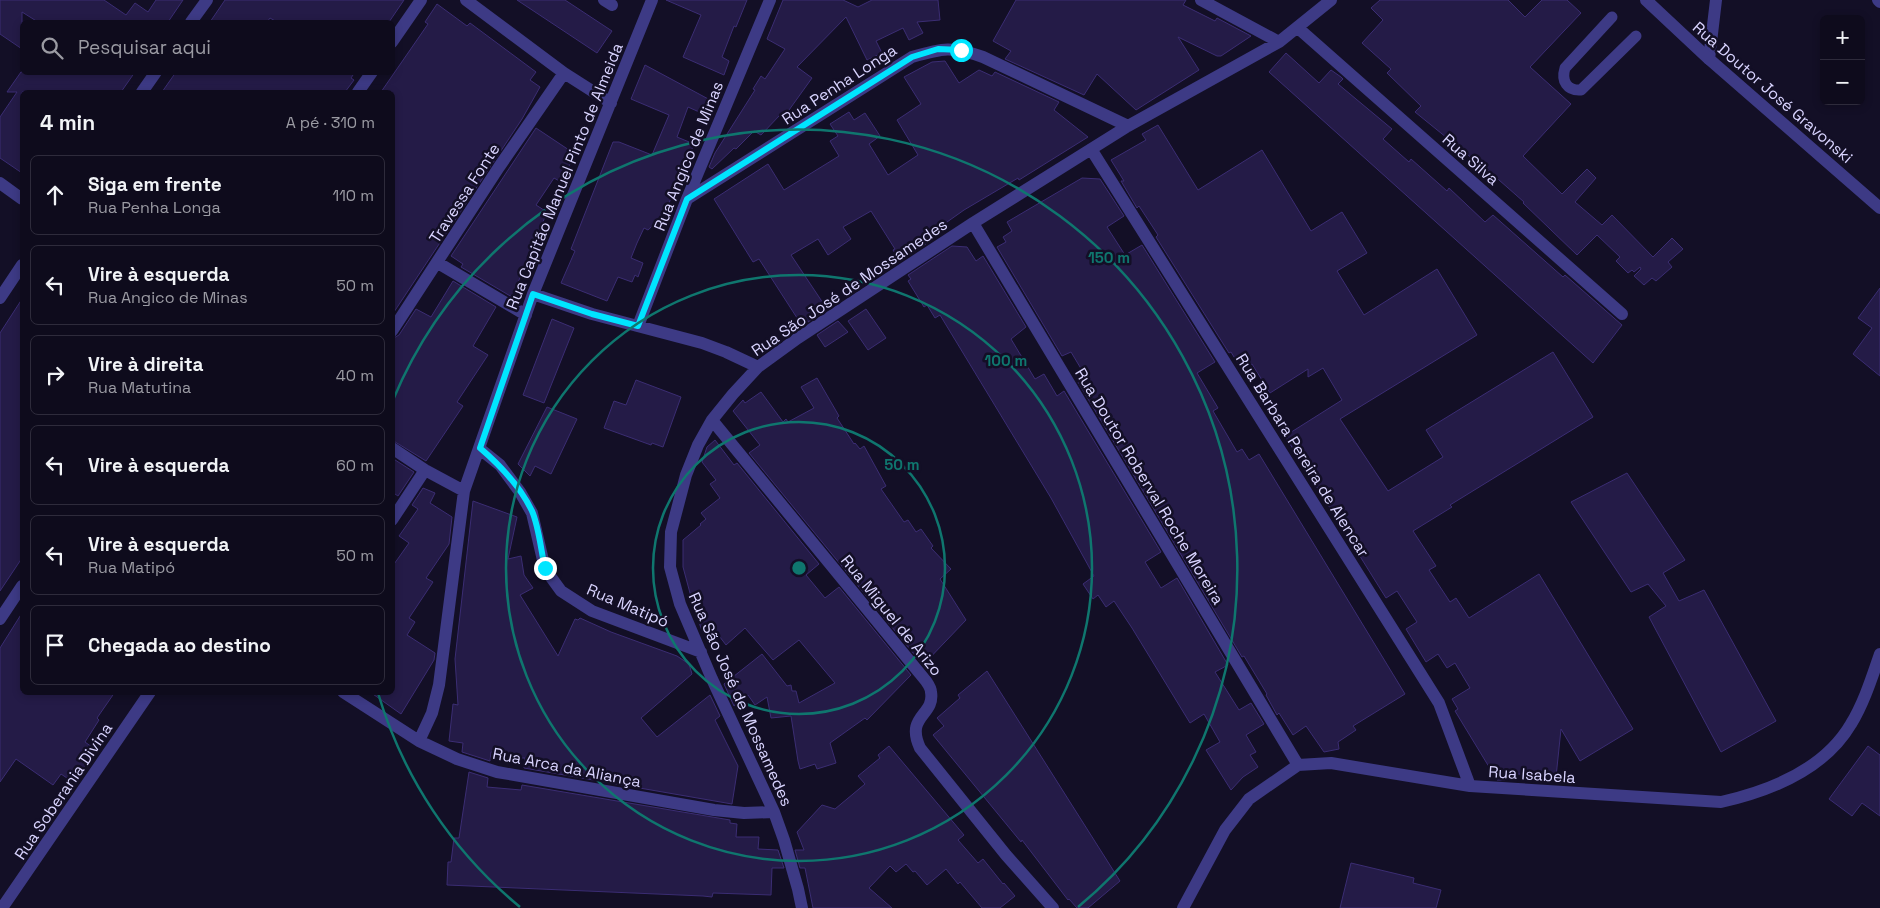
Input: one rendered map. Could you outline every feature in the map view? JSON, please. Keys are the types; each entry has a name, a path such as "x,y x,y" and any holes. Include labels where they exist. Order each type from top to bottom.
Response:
{"street":[{"path":"192,20 206,0"},
{"path":"395,38 421,0"},
{"path":"466,0 564,73 611,103"},
{"name":"Rua Capitão Manuel Pinto de Almeida","path":"419,741 432,713 439,685 464,491 533,294 652,0"},
{"name":"Rua Angico de Minas","path":"638,326 687,199 770,0"},
{"path":"1201,0 1279,42"},
{"name":"Rua São José de Mossamedes","path":"802,908 774,812 680,604 670,567 671,532 686,476 698,445 712,420 758,367 798,338 973,223 1128,126 1279,42 1331,0"},
{"name":"Rua Doutor José Gravonski","path":"1646,0 1710,59 1880,208"},
{"path":"1710,59 1716,0"},
{"name":"Rua Silva","path":"1298,28 1622,314"},
{"name":"Rua Penha Longa","path":"687,199 912,57 938,49 961,50 984,57 1128,126"},
{"name":"Travessa Fonte","path":"395,327 499,167 564,73"},
{"path":"143,90 154,75"},
{"path":"359,90 370,75"},
{"name":"Rua Barbara Pereira de Alencar","path":"1092,149 1439,703 1470,786"},
{"path":"0,183 20,198"},
{"name":"Rua Doutor Roberval Roche Moreira","path":"973,223 1298,765"},
{"path":"438,263 526,315"},
{"path":"0,298 20,268"},
{"path":"533,294 592,314 702,343 758,367"},
{"name":"Rua Miguel de Arizo","path":"712,420 926,681 932,692 930,704 915,725 915,738 920,748 1006,855 1053,908"},
{"name":"Rua Matipó","path":"480,448 500,465 520,492 532,513 545,568 561,591 592,611 701,652"},
{"path":"395,450 425,470 464,491"},
{"path":"395,515 425,470"},
{"path":"0,619 20,589"},
{"name":"Rua Isabela","path":"1298,765 1331,763 1470,786 1720,802 1749,796 1795,776 1829,751 1851,725 1880,654"},
{"name":"Rua Soberania Divina","path":"2,908 148,695"},
{"name":"Rua Arca da Aliança","path":"348,695 419,741 457,759 497,772 714,810 744,813 774,812"},
{"path":"1183,908 1226,830 1249,799 1298,765"}],"lane":[{"path":"1612,17 1565,68 1564,79 1567,86 1573,90 1580,90 1636,36"}],"building":[{"path":"0,0 104,0 126,15 135,3 148,12 156,0 183,0 169,20 35,20 22,12 22,20 20,20 20,48 0,34"},
{"path":"225,0 404,0 390,20 274,20 270,18 268,20 211,20"},
{"path":"517,0 565,0 612,31 597,53"},
{"path":"666,0 747,0 722,57 729,61 724,75 683,57 701,15"},
{"path":"783,0 843,0 858,7 872,0 938,0 940,20 917,22 923,33 909,40 903,28 876,41 882,53 867,60 846,17 797,67 812,78 784,117 780,115 761,135 754,131 712,169 709,167 715,153 755,90 753,89 761,76 765,79 785,49 767,39"},
{"path":"1016,0 1186,0 1183,5 1215,21 1217,18 1251,36 1221,56 1217,56 1178,37 1199,70 1136,110 1097,74 1084,95 1005,59 1011,51 993,41"},
{"path":"1380,0 1508,0 1525,17 1542,0 1567,0 1581,13 1530,67 1571,104 1523,156 1562,194 1587,169 1596,178 1575,202 1602,225 1612,215 1653,257 1672,238 1683,249 1668,262 1672,267 1656,281 1652,278 1644,285 1634,276 1641,269 1640,267 1634,272 1632,270 1628,273 1616,261 1620,257 1597,235 1577,255 1524,202 1474,158 1415,112 1421,106 1387,73 1391,69 1362,43 1383,20 1371,8"},
{"path":"437,4 467,26 470,23 536,72 530,80 540,87 522,119 395,310 395,90 382,90 393,75 395,75 395,72 428,24 425,22"},
{"path":"1286,53 1319,83 1331,70 1341,77 1343,79 1338,84 1392,129 1383,139 1409,162 1411,159 1447,191 1449,188 1485,222 1493,215 1563,277 1565,275 1622,325 1593,363 1269,72"},
{"path":"945,61 959,83 979,70 992,76 995,72 1059,102 1054,110 1088,137 1019,180 1018,178 964,210 916,244 926,244 900,261 893,250 895,249 871,211 843,227 851,239 828,255 818,239 791,255 827,309 808,322 805,317 799,321 759,259 753,262 714,199 768,164 784,190 839,156 830,141 838,136 830,124 849,112 854,120 865,113 880,136 869,144 888,175 918,155 897,120 921,104 904,77 932,62"},
{"path":"645,65 712,101 706,115 688,107 677,137 694,144 662,217 648,230 644,228 637,243 631,258 643,263 638,277 635,275 632,282 618,277 607,301 561,283 575,251 571,249 613,142 619,142 652,155 669,115 631,99"},
{"path":"20,73 20,75 133,75 122,90 20,90 20,172 0,158 0,117 17,92 7,92"},
{"path":"174,75 353,75 351,78 354,80 346,90 163,90"},
{"path":"1158,125 1198,190 1262,150 1311,231 1342,212 1367,253 1337,271 1364,315 1437,269 1477,335 1340,419 1388,491 1443,457 1426,430 1553,352 1593,417 1450,505 1452,507 1413,531 1436,566 1429,570 1450,602 1456,598 1469,618 1539,574 1633,729 1580,761 1561,729 1556,777 1506,773 1505,780 1497,780 1455,711 1458,709 1452,699 1470,688 1455,663 1447,668 1438,654 1426,662 1406,629 1417,622 1397,591 1386,598 1285,436 1342,400 1323,368 1308,377 1308,369 1270,393 1252,364 1242,370 1231,352 1229,353 1156,237 1158,235 1139,206 1137,208 1121,181 1124,181 1111,160 1146,140 1142,134"},
{"path":"536,128 575,154 561,182 554,178 536,205 547,212 512,297 461,267 463,264 451,256"},
{"path":"1082,178 1100,179 1124,216 1107,227 1125,255 1142,245 1215,362 1197,373 1218,408 1213,411 1237,452 1242,449 1249,460 1259,454 1405,694 1353,726 1356,730 1338,742 1339,749 1324,752 1306,726 1293,735 1279,713 1277,715 1267,694 1244,656 1242,657 1078,382 1086,377 1071,352 1062,356 997,247 1006,242 1003,237 1012,231 1007,222"},
{"path":"952,246 967,247 976,261 983,256 1026,327 1011,339 1035,379 1044,374 1057,396 1064,391 1161,552 1145,562 1161,588 1177,578 1228,665 1215,672 1239,710 1251,703 1264,724 1246,735 1256,752 1250,755 1258,767 1243,777 1231,790 1206,750 1220,742 1204,714 1190,723 1114,601 1106,607 1098,595 1093,599 1083,584 1094,576 1051,498 940,315 935,318 927,305 924,307 908,281 911,279 908,275"},
{"path":"453,281 496,307 473,346 488,355 457,402 463,406 426,461 395,442 395,337 399,335 416,309 431,317"},
{"path":"1880,288 1880,376 1853,354 1872,328 1858,318"},
{"path":"20,302 20,561 0,591 0,333"},
{"path":"866,309 886,338 868,350 848,321"},
{"path":"552,319 574,328 544,403 523,395"},
{"path":"838,321 848,332 825,347 817,335"},
{"path":"817,378 839,416 837,418 854,444 860,449 864,446 886,486 881,489 904,522 908,520 916,532 921,529 933,546 931,548 951,569 940,579 966,620 923,665 749,453 760,445 733,411 743,400 745,403 761,392 783,422 786,419 788,422 814,408 801,387"},
{"path":"636,380 681,397 663,447 652,443 651,445 604,428 614,401 626,405"},
{"path":"547,407 577,419 551,474 535,466 530,476 518,464"},
{"path":"715,440 734,465 737,463 819,564 806,575 825,598 839,587 911,675 867,720 865,718 830,743 836,763 817,769 815,764 800,769 791,716 771,718 767,697 755,705 748,695 734,706 724,684 762,654 787,686 791,685 792,691 796,691 799,703 835,683 799,640 773,660 745,628 726,645 710,624 702,631 683,567 683,540 706,519 701,513 720,498 710,484 716,480 702,462 707,447"},
{"path":"395,460 414,472 398,496 395,494"},
{"path":"1627,473 1685,560 1663,573 1679,601 1704,590 1776,721 1721,752 1649,617 1666,606 1648,584 1631,592 1571,502"},
{"path":"423,488 435,493 430,503 452,517 449,544 426,578 433,582 409,618 415,622 407,635 435,653 434,660 401,714 374,695 395,695 395,563 409,543 399,536 418,509 412,505"},
{"path":"473,501 517,517 508,559 521,556 524,575 533,588 520,595 558,656 575,619 578,620 580,618 611,632 677,656 689,664 692,674 641,718 657,737 710,695 720,716 715,720 738,766 732,804 524,768 525,758 520,758 520,755 491,752 490,761 462,752 463,743 449,741 453,704 458,705 455,659"},
{"path":"20,616 20,695 113,695 97,718 99,720 85,742 96,750 73,782 61,774 53,785 16,759 0,782 0,648"},
{"path":"987,671 1120,881 1088,908 1077,908 1068,900 1022,840 1021,842 933,735 944,726 937,718 960,698 958,695"},
{"path":"889,746 964,835 958,840 978,863 983,859 1015,896 1000,908 982,908 946,869 927,885 906,864 896,872 890,866 869,888 892,908 813,908 805,868 800,868 795,850 804,850 797,832 822,805 835,809 865,784 858,776 880,758 878,755"},
{"path":"1868,746 1880,755 1880,816 1862,803 1852,816 1829,799"},
{"path":"469,772 488,778 487,787 521,790 522,785 730,820 730,823 737,824 736,837 759,837 758,849 778,850 784,868 772,868 771,895 713,893 712,897 447,885 448,862 451,862 454,838 459,838"},
{"path":"1351,863 1414,878 1413,883 1441,890 1436,908 1340,908"}],"route":[{"path":"545,568 532,513 520,492 500,465 480,448 533,294 592,314 638,326 687,199 912,57 938,49 961,50"}]}
